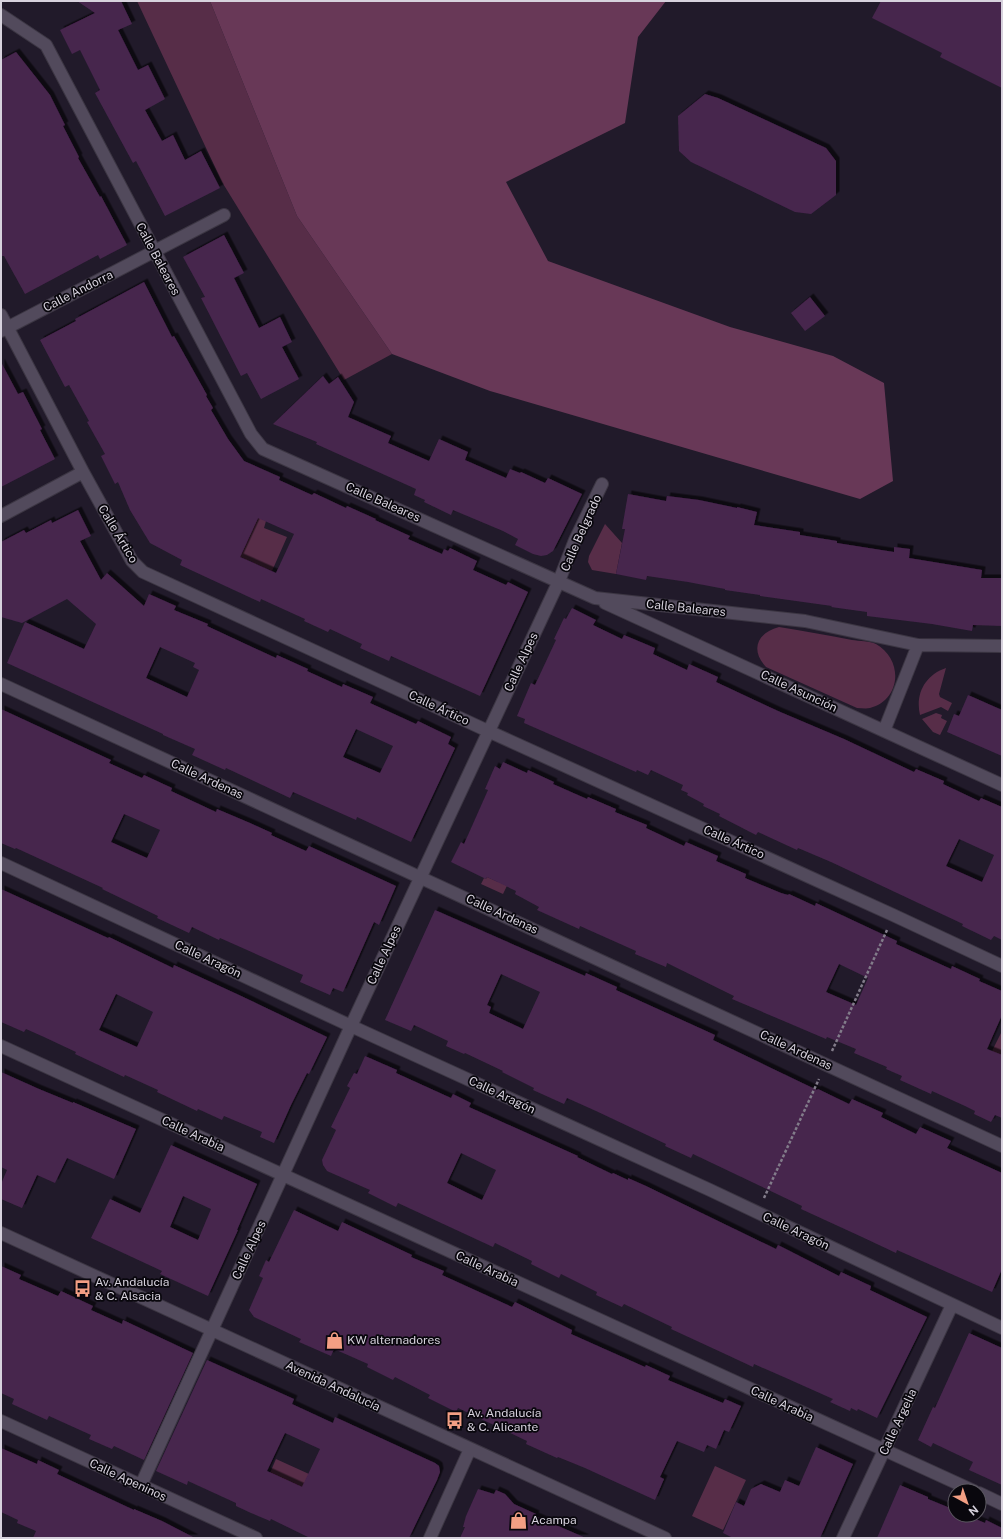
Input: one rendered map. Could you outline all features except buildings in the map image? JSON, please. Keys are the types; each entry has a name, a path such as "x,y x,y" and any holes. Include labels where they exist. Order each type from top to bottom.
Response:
{"street":[{"name":"Calle Baleares","path":"1,15 46,45 251,434 263,449 595,598 805,621 918,645 1002,646"},
{"name":"Calle Andorra","path":"4,329 224,215"},
{"name":"Calle Ártico","path":"1,315 4,329 132,561 143,572 1002,966"},
{"path":"1,516 83,472"},
{"name":"Calle Belgrado","path":"559,581 575,540 602,484"},
{"name":"Calle Alpes","path":"141,1485 351,1026 559,581"},
{"name":"Calle Asunción","path":"595,598 1002,785"},
{"path":"884,731 918,645"},
{"name":"Calle Ardenas","path":"1,684 1002,1146"},
{"name":"Calle Aragón","path":"1,863 351,1026 710,1190 1002,1328"},
{"name":"Calle Arabia","path":"1,1046 956,1483"},
{"name":"Avenida Andalucía","path":"1,1233 665,1538"},
{"name":"Calle Argelia","path":"843,1538 952,1305"},
{"name":"Calle Apeninos","path":"1,1421 256,1538"},
{"path":"430,1538 470,1449"},
{"path":"987,1497 1002,1504"}],"shaded area":[{"path":"137,1 210,1 297,216 392,354 344,380 222,182"},
{"path":"210,1 666,1 638,37 625,123 506,182 548,261 730,327 833,356 884,383 893,481 860,499 490,391 392,354 297,216"},
{"path":"152,425 266,521 264,528 287,537 272,571 240,557"},
{"path":"605,524 622,543 616,574 592,570 588,562 589,556"},
{"path":"779,627 876,644 885,651 895,669 893,688 888,697 880,704 870,708 857,708 766,667 758,654 758,643 765,633"},
{"path":"946,668 939,694 940,697 952,703 948,711 941,707 920,715 919,700 923,686 932,675"},
{"path":"936,713 942,715 941,718 947,721 940,735 933,732 922,719"},
{"path":"516,867 503,894 481,884 484,878 486,879 487,877 498,882"},
{"path":"1002,1033 1002,1056 992,1051"},
{"path":"276,1459 309,1474 284,1524 270,1473"},
{"path":"715,1466 746,1480 723,1530 692,1516"}],"place":[{"name":"Av. Andalucía & C. Alsacia","path":"82,1289"},
{"name":"KW alternadores","path":"334,1340"},
{"name":"Av. Andalucía & C. Alicante","path":"454,1420"},
{"name":"Acampa","path":"518,1520"}]}
